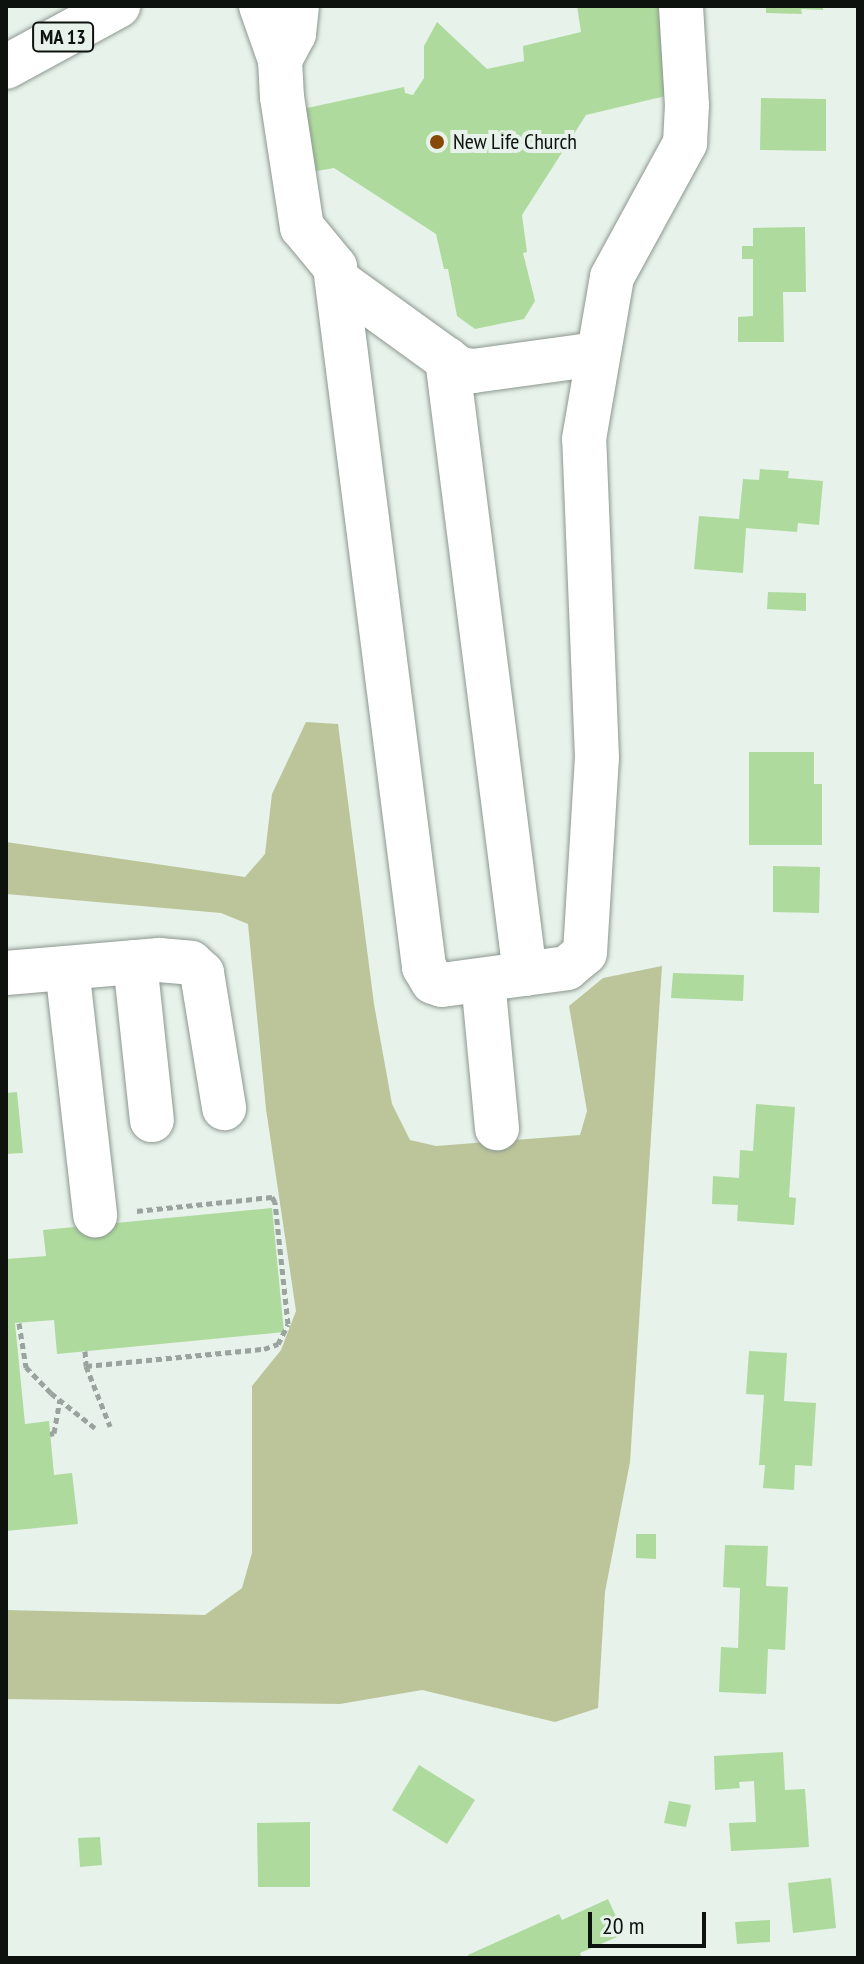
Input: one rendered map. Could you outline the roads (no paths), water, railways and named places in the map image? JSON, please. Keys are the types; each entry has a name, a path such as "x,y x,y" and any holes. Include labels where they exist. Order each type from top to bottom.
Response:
{"main road":[{"name":"MA 13","path":"6,67 118,6"},
{"path":"261,6 280,60 300,216 310,237 329,255 337,280 424,967 433,982 442,985 567,968 585,953 597,758 584,439 612,277 685,143 687,105 681,6"},
{"path":"280,60 294,34 297,6"},
{"path":"337,280 460,369 473,371 597,354"},
{"path":"447,359 504,977 497,1128"},
{"path":"6,973 135,962 177,960 191,963 202,973 224,1108"},
{"path":"135,962 152,1120"},
{"path":"67,968 95,1215"}],"place":[{"name":"New Life Church","path":"437,142"}]}
